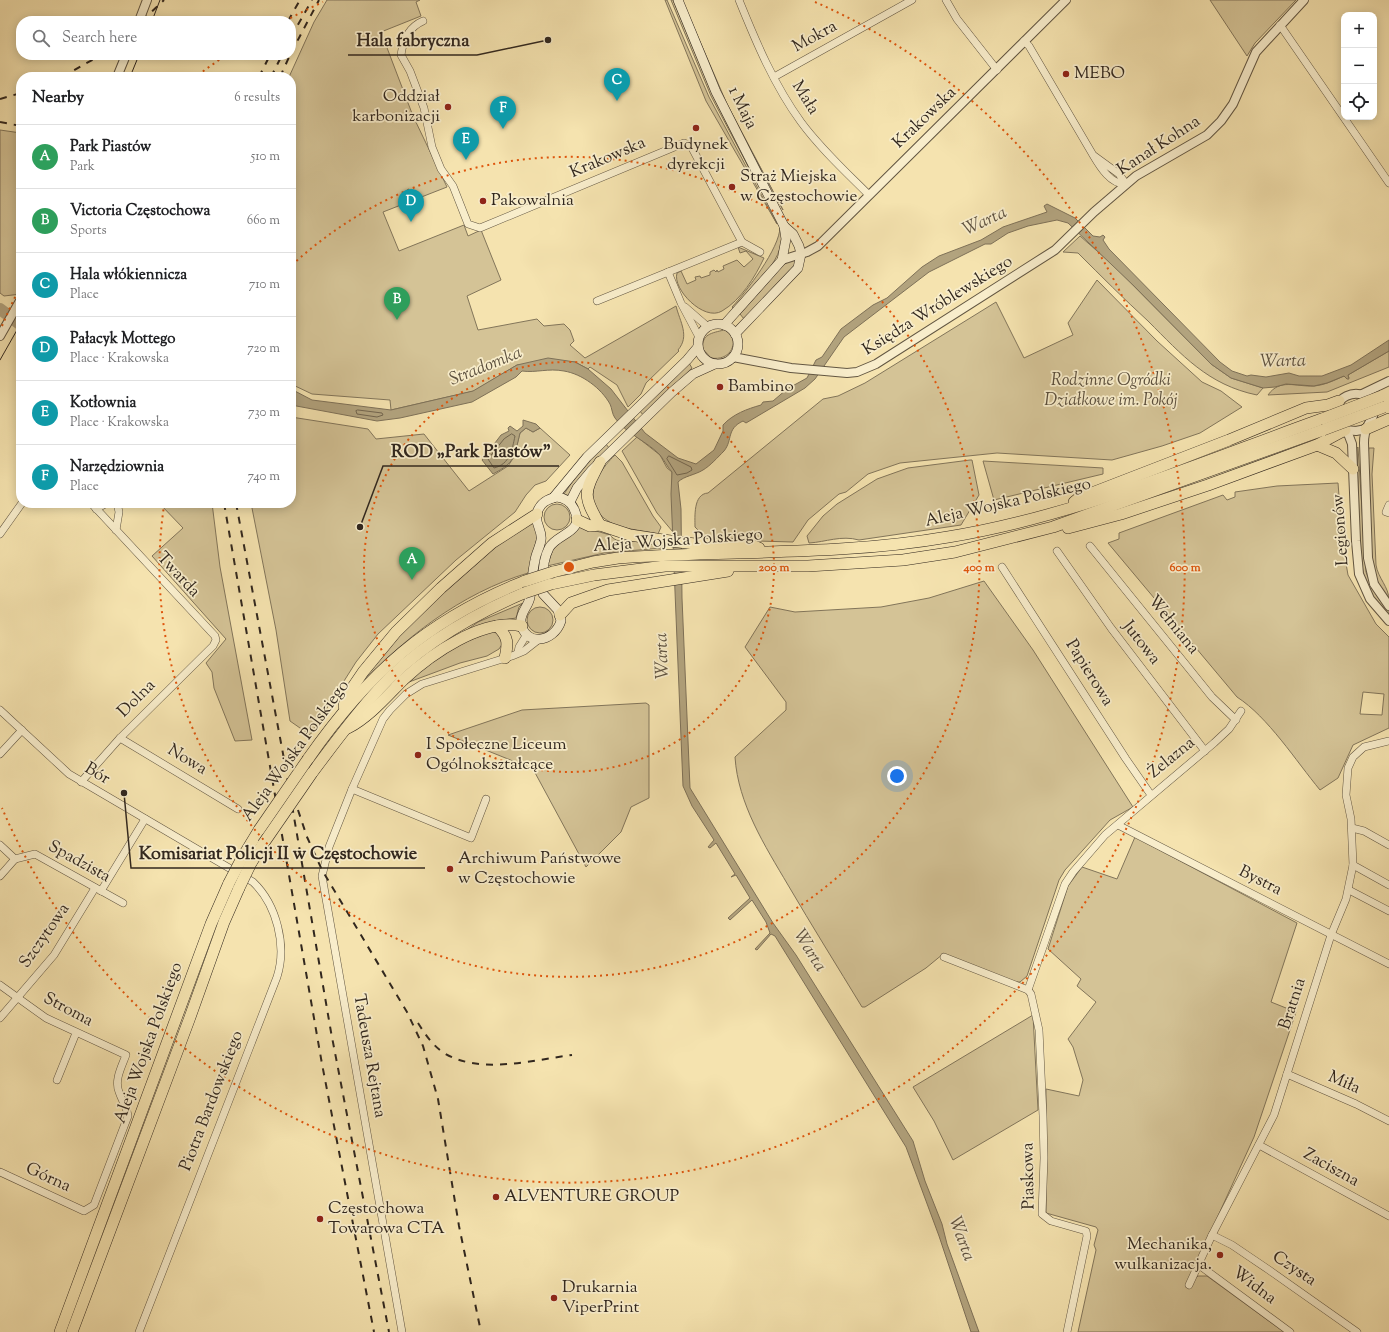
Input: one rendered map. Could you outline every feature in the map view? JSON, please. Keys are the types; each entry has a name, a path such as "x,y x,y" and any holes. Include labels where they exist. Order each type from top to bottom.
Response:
{"main road":[{"name":"1 Maja","path":"678,0 716,92 784,226 793,234 801,254"},
{"name":"1 Maja","path":"782,260 785,246 784,226"},
{"path":"735,334 795,271 801,254"},
{"path":"724,325 782,260"},
{"path":"553,498 581,464 612,432 687,360 708,327 716,324 724,325 735,334 737,345 733,357 725,362 715,364 693,374 646,417 582,480 570,502"},
{"path":"698,342 702,356 715,364"},
{"name":"Aleja Wojska Polskiego","path":"692,566 769,552 875,546 948,537 1014,523 1097,500 1386,401"},
{"path":"1068,508 1079,498 1229,440 1306,408 1339,402"},
{"path":"1366,429 1389,419"},
{"name":"Aleja Wojska Polskiego","path":"60,1332 211,924 234,886 247,860 259,830 341,714 380,671 420,637 481,599 524,581 553,572 599,561 664,561 692,566 808,566 903,560 955,552 1053,527 1322,424"},
{"path":"1053,527 1070,528 1122,514 1208,485 1317,445 1345,430"},
{"path":"1317,445 1336,453 1352,469"},
{"path":"600,462 590,482 587,493 590,510 600,525"},
{"path":"341,714 346,697 370,662 396,632 441,588 492,544 537,514 545,501 560,497 570,502 576,513 577,520 574,528 552,543 545,559 543,594 558,610 560,615 561,621 556,632 548,638 538,640 525,630 506,624 472,634 435,655 405,679 360,722 344,730"},
{"path":"525,630 522,615 530,598 534,561 541,538 537,514"},
{"path":"577,520 590,526 600,525 630,535 695,544 752,545 769,552"},
{"name":"Aleja Wojska Polskiego","path":"247,860 264,844 344,730 379,689 422,651 478,614 524,593 551,584 664,561"},
{"path":"560,615 571,603 594,594 621,587 665,581 692,566"},
{"path":"497,626 507,637 508,643 505,658"},
{"name":"Aleja Wojska Polskiego","path":"72,1332 189,1020 224,922 234,886"}],"street":[{"path":"141,16 147,0"},
{"name":"Mała","path":"739,0 754,36 774,77 801,122 869,195"},
{"name":"Mokra","path":"774,77 912,0"},
{"path":"946,0 960,24 997,70"},
{"name":"Krakowska","path":"782,260 812,250 818,246 1066,0"},
{"name":"Kanał Kohna","path":"1058,248 1094,212 1136,176 1196,143 1212,131 1233,104 1256,52 1304,0"},
{"name":"Krakowska","path":"423,21 412,27 406,36 401,55 410,71 424,108 432,148 441,169 453,186 468,224 480,228 684,143 691,146 742,242"},
{"path":"1280,25 1389,183"},
{"path":"1024,41 1029,46 1100,167 1115,182 1126,184"},
{"path":"119,72 124,60"},
{"path":"597,301 742,242 760,252"},
{"name":"Księdza Wróblewskiego","path":"733,357 791,368 847,373 857,372 876,364 1058,248"},
{"path":"668,272 698,342"},
{"path":"681,303 708,327"},
{"path":"0,336 16,308"},
{"path":"1362,394 1389,381"},
{"path":"1352,393 1362,394 1367,397 1374,407 1374,414 1366,429 1356,431 1345,430 1340,424 1336,413 1339,402 1347,395 1352,393"},
{"name":"Legionów","path":"1366,429 1364,443 1368,558 1374,584 1389,606"},
{"name":"Legionów","path":"1345,430 1352,444 1352,469 1359,574 1370,600 1389,621"},
{"path":"0,534 18,508"},
{"path":"116,530 119,512 118,508"},
{"name":"Twarda","path":"96,509 215,636 216,640"},
{"name":"Wełniana","path":"1090,546 1212,697 1236,720"},
{"name":"Jutowa","path":"1057,552 1111,628 1205,751"},
{"name":"Papierowa","path":"1002,567 1126,759 1151,795"},
{"path":"518,652 525,630"},
{"name":"Dolna","path":"81,782 120,738 213,646 216,640"},
{"name":"Tadeusza Rejtana","path":"402,1332 322,876 329,847 352,789 383,719 401,698 413,689 433,679 524,651 538,640"},
{"name":"Bór","path":"0,710 69,774 253,882"},
{"name":"Żelazna","path":"1118,825 1151,795 1205,751 1236,720 1241,711"},
{"path":"0,754 22,730"},
{"name":"Nowa","path":"120,738 238,809"},
{"name":"Bratnia","path":"1188,1284 1274,1115 1331,934 1349,890 1353,865 1352,828 1346,795 1348,768 1353,757 1364,747 1389,741"},
{"path":"352,789 471,838 486,799"},
{"name":"Szczytowa","path":"0,1018 54,955 145,819"},
{"path":"944,958 1028,990 1066,884 1072,872 1105,835 1118,825"},
{"name":"Bystra","path":"1118,825 1389,964"},
{"path":"1352,828 1364,831 1389,846"},
{"path":"0,845 15,859 0,876"},
{"name":"Spadzista","path":"15,859 35,854 123,904"},
{"path":"1353,865 1389,885"},
{"name":"Piotra Bardowskiego","path":"138,1332 280,967 280,945 273,912 263,892 253,882"},
{"path":"1349,890 1389,911"},
{"name":"Stroma","path":"0,985 16,998 46,1018 126,1055 118,1076 117,1086 128,1111 128,1116 94,1205 84,1211"},
{"name":"Piaskowa","path":"1028,990 1031,994 1039,1030 1044,1151 1042,1214 1051,1221 1086,1231 1087,1236 1067,1332"},
{"path":"57,1080 76,1033"},
{"name":"Miła","path":"1287,1074 1356,1104 1389,1121"},
{"name":"Zaciszna","path":"1259,1145 1389,1216"},
{"name":"Górna","path":"0,1172 84,1211"},
{"name":"Czysta","path":"1212,1235 1232,1245 1357,1332"},
{"name":"Widna","path":"1199,1265 1290,1332"}],"green space":[{"path":"327,0 420,0 416,2 421,16 381,32 413,116 447,187 383,212 399,251 464,225 468,236 481,230 501,280 467,296 478,330 537,319 544,326 564,324 570,330 574,341 570,345 585,358 676,306 684,334 682,345 678,350 679,351 646,383 641,394 628,407 617,385 590,367 588,369 575,362 517,365 474,391 391,410 390,400 312,394 296,386 296,72 291,72 314,22"},
{"path":"665,0 667,0 709,97 777,224 706,101"},
{"path":"671,0 673,0 712,94 749,168 711,96"},
{"path":"682,0 727,104 783,210 720,93"},
{"path":"1210,0 1296,0 1255,43 1247,56"},
{"path":"0,130 16,132 16,295 4,296 0,293"},
{"path":"780,227 782,238 780,249 775,260 759,282 734,309 732,307 769,258 779,236"},
{"path":"1080,236 1113,265 1211,364 1231,378 1263,388 1257,395 1224,384 1197,367 1172,346 1078,253 1063,252"},
{"path":"738,247 764,258 752,280 735,301 722,311 715,313 707,312 699,308 684,295 679,287 677,273 681,271 687,284 696,280 695,277 700,276 701,278 710,275 710,272 714,270 716,272 717,270 718,272 724,269 723,266 737,260 744,267 753,259 746,251 740,253"},
{"path":"797,258 793,269 744,319 740,314 784,264"},
{"name":"Rodzinne Ogródki Działkowe im. Pokój","path":"1097,280 1157,341 1202,382 1221,391 1242,407 1200,433 1162,446 1112,460 997,453 900,463 868,474 846,492 839,494 808,520 793,542 757,541 704,536 695,527 697,502 703,494 708,493 823,399 838,396 865,383 996,302 1024,358 1073,335 1068,323"},
{"path":"724,330 732,337 733,342 730,352 719,358 711,358 703,349 704,340 708,335"},
{"path":"1389,351 1389,367 1327,392 1268,395 1273,390 1283,385 1314,386 1344,376 1349,378 1348,375"},
{"path":"689,363 692,368 643,415 640,411"},
{"path":"296,418 368,429 376,439 424,434 469,491 508,466 514,457 520,433 526,428 533,432 540,428 570,455 546,481 535,485 526,495 515,512 456,560 378,634 356,662 310,735 290,721 276,630 252,508 296,508"},
{"path":"637,437 660,455 667,468 672,472 673,532 657,513 622,451"},
{"path":"606,444 609,448 569,497 564,494 581,469"},
{"path":"1358,447 1366,572 1375,593 1389,611 1389,615 1377,604 1367,585 1363,573 1360,545"},
{"path":"1369,448 1374,448 1372,474 1376,565 1389,595 1389,600 1379,585 1372,565"},
{"path":"615,455 622,462 653,516 661,527 658,534 621,527 608,521 599,513 594,505 593,495 599,475"},
{"path":"972,460 979,495 961,525 859,540 840,538 809,543 807,536 823,516 837,504 877,479 908,468"},
{"path":"983,461 1103,468 1103,474 994,500"},
{"path":"1338,483 1343,546 1348,575 1376,624 1389,637 1389,728 1353,745 1338,778 1320,790 1271,728 1260,716 1237,697 1108,543 1119,539 1119,533 1223,495 1227,500 1235,497 1235,492 1277,486","holes":["1363,692 1384,694 1382,715 1360,714"]},
{"path":"557,504 567,507 570,517 567,527 557,530 547,527 544,517 547,507"},
{"path":"164,508 213,508 220,567 252,740 235,741 214,688 212,672 206,663 226,639 152,556 183,528"},
{"path":"533,522 538,534 528,573 479,593 456,605 434,620 392,653 355,691 393,642 420,614 499,544"},
{"path":"579,526 610,535 620,541 643,541 662,546 662,548 604,553 547,566 553,549"},
{"path":"984,581 1033,650 1133,807 1110,820 1065,870 1059,880 1027,976 1020,982 1015,982 943,954 926,968 865,1007 862,1007 770,855 754,824 741,791 735,757 786,710 786,702 745,647 770,607 795,612 881,607 929,598"},
{"path":"523,603 519,607 516,618 503,620 460,635 478,622"},
{"path":"540,607 549,611 553,620 549,629 540,633 531,629 527,620 531,611"},
{"path":"492,631 498,633 503,643 499,649 487,656 460,663 409,682 423,668 455,646"},
{"path":"646,703 649,705 649,798 631,807 621,832 586,867 533,769 448,735 522,710"},
{"path":"1135,837 1297,923 1271,1002 1296,1012 1254,1137 1192,1273 1192,1282 1198,1276 1207,1276 1284,1332 1078,1332 1096,1250 1094,1245 1098,1230 1096,1227 1046,1213 1046,1089 1079,1096 1083,1080 1073,1047 1068,1039 1096,1002 1077,986 1081,979 1048,949 1068,886 1082,867 1117,879"},
{"path":"1033,1015 1038,1110 953,1160 934,1121 913,1087"}],"water":[{"path":"1047,204 1075,218 1093,236 1100,237 1103,235 1105,237 1103,240 1109,249 1220,362 1232,371 1247,376 1251,375 1266,377 1289,373 1299,376 1322,376 1351,365 1389,340 1389,351 1348,375 1349,379 1344,376 1327,383 1314,386 1286,384 1263,388 1231,378 1211,364 1134,286 1068,223 1057,220 1028,226 1008,233 991,244 985,244 929,272 844,337 815,379 805,388 746,423 743,421 738,424 732,431 727,447 714,461 703,470 683,478 678,482 681,509 682,598 690,788 773,923 796,955 913,1141 925,1181 942,1224 947,1244 979,1332 971,1332 939,1236 906,1147 775,936 771,934 757,950 755,949 770,933 766,922 752,900 730,920 728,918 750,898 736,875 731,877 735,874 716,843 710,848 708,847 714,840 692,806 683,786 671,494 672,472 662,457 619,423 614,416 610,404 596,387 578,375 564,371 522,371 516,377 472,402 400,418 377,421 296,406 296,392 312,400 391,410 473,391 517,365 548,358 575,362 588,369 611,389 645,433 678,458 696,464 714,450 723,431 723,425 727,421 740,412 761,405 763,402 773,401 787,389 807,378 816,360 822,357 841,329 873,305 887,298 922,267 939,256 981,240 1003,227 1047,212 1044,206"},
{"path":"523,420 536,424 540,428 533,432 526,428 520,433 513,458 501,470 493,474 482,460 501,435 509,431 508,428 510,426 517,431 523,426"}],"waterway":[{"name":"Stradomka","path":"0,309 16,321"}],"tram line":[{"path":"154,16 160,0"},
{"path":"132,72 137,60"},
{"path":"0,360 16,332"}],"railway":[{"path":"147,16 164,0"},
{"path":"291,16 300,0"},
{"path":"296,28 312,0"},
{"path":"296,44 319,0"},
{"path":"71,72 92,60"},
{"path":"262,72 268,60"},
{"path":"274,72 280,60"},
{"path":"282,72 288,60"},
{"path":"0,99 16,94"},
{"path":"0,122 16,125"},
{"path":"225,508 322,1064 374,1332"},
{"path":"237,508 284,759 331,1032 389,1332"},
{"path":"298,810 307,837 322,870 407,1012 423,1046 438,1099 459,1226 481,1332"},
{"path":"418,1023 432,1043 444,1053 458,1060 490,1065 572,1055"}],"place":[{"name":"Hala fabryczna","path":"548,40"},
{"name":"MEBO","path":"1066,74"},
{"name":"Hala włókiennicza","path":"617,101"},
{"name":"Oddział karbonizacji","path":"448,107"},
{"name":"Budynek dyrekcji","path":"696,128"},
{"name":"Narzędziownia","path":"503,129"},
{"name":"Kotłownia","path":"466,160"},
{"name":"Straż Miejska w Częstochowie","path":"732,187"},
{"name":"Pakowalnia","path":"483,201"},
{"name":"Pałacyk Mottego","path":"411,222"},
{"name":"Victoria Częstochowa","path":"397,320"},
{"name":"Bambino","path":"720,387"},
{"name":"ROD „Park Piastów”","path":"360,527"},
{"name":"Park Piastów","path":"412,580"},
{"name":"I Społeczne Liceum Ogólnokształcące","path":"418,755"},
{"name":"Komisariat Policji II w Częstochowie","path":"124,793"},
{"name":"Archiwum Państwowe w Częstochowie","path":"450,869"},
{"name":"ALVENTURE GROUP","path":"496,1197"},
{"name":"Częstochowa Towarowa CTA","path":"320,1219"},
{"name":"Mechanika, wulkanizacja.","path":"1220,1255"},
{"name":"Drukarnia ViperPrint","path":"554,1298"}],"water label":[{"name":"Warta","path":"985,222"},
{"name":"Warta","path":"1283,362"},
{"name":"Warta","path":"663,656"},
{"name":"Warta","path":"809,951"},
{"name":"Warta","path":"961,1239"}]}
